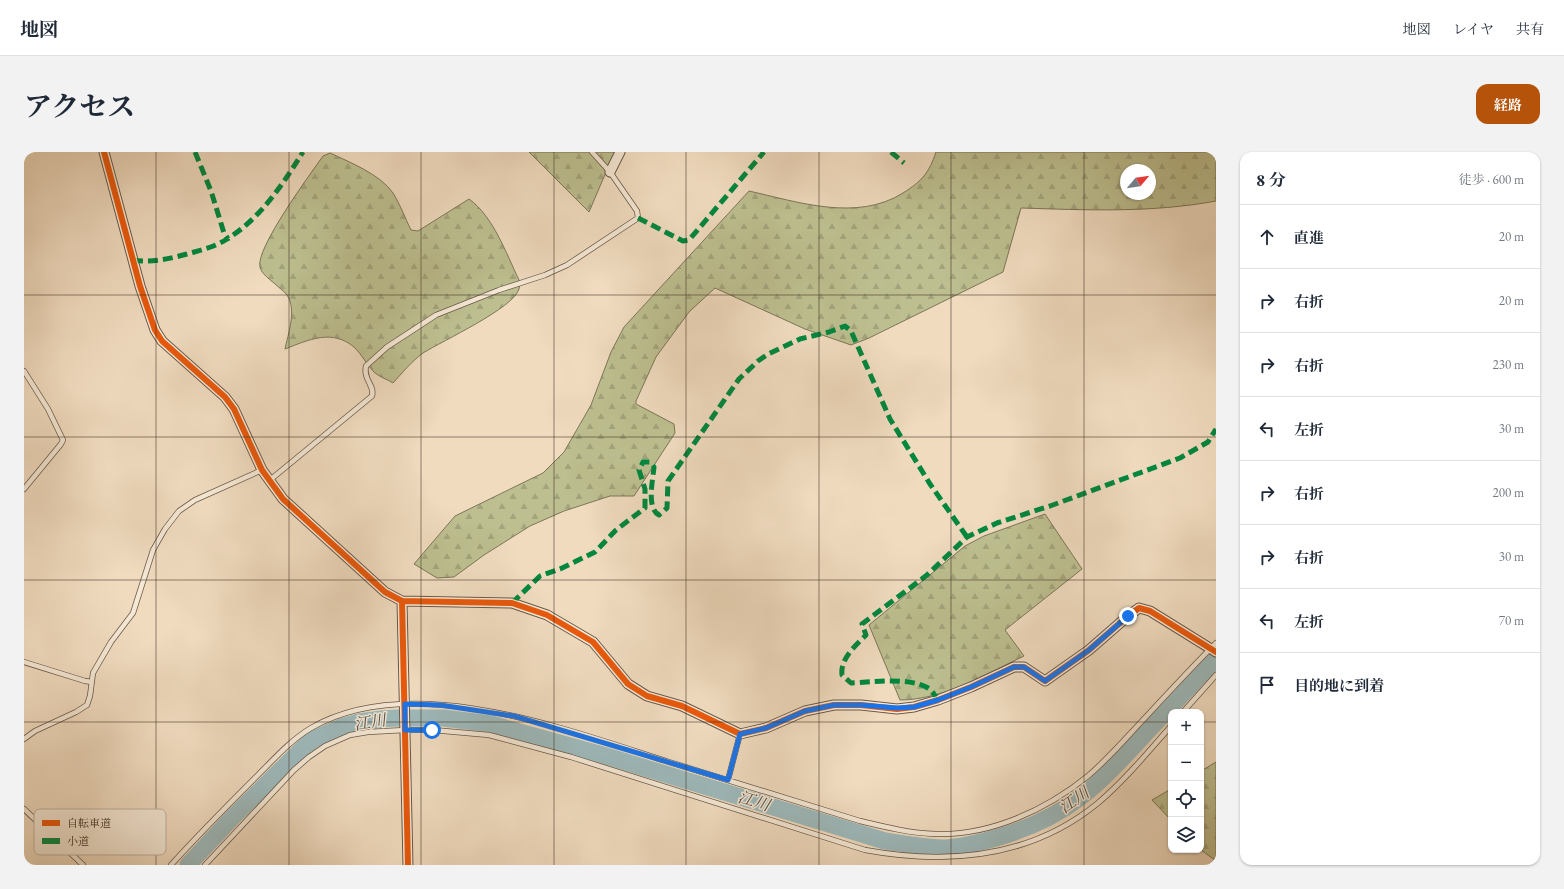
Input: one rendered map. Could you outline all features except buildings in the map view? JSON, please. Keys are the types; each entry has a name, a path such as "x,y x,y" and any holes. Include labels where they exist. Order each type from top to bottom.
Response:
{"street":[{"path":"104,152 138,280 155,330 162,341 225,397 234,409 262,470 283,499 384,592 402,601 512,603 547,615 593,642 628,684 647,696 682,706 740,734 766,728 805,711 834,705 861,705 897,708 914,707 938,700 971,687 1014,667 1024,667 1045,681 1089,650 1139,608 1150,611 1214,649"},
{"path":"610,172 620,152"},
{"path":"402,601 408,865"}],"lane":[{"path":"270,480 372,396 372,388 365,375 366,366 387,347 436,315 499,290 545,275 567,265 638,218 637,211 610,172 592,152"},
{"path":"24,371 48,408 63,440 24,489"},
{"path":"24,739 35,731 76,712 87,704 90,696 93,673 111,642 133,613 153,550 165,529 179,511 195,500 262,470"},
{"path":"171,865 231,802 285,749 310,729 345,714 386,706 440,705 514,716 853,819 894,829 936,834 957,833 983,828 1026,815 1047,804 1089,775 1214,649"},
{"path":"24,662 92,682"},
{"path":"1186,709 1216,675"},
{"path":"205,865 294,770 309,757 325,746 350,735 368,732 405,728 489,735 571,757 865,850 890,856 936,860 986,854 1017,846 1056,830 1097,803 1134,767 1168,729"},
{"path":"728,780 740,734"},
{"path":"24,809 34,818"},
{"path":"72,855 83,865"}],"green space":[{"path":"529,152 617,152 609,165 589,212"},
{"path":"936,152 1216,152 1216,201 1192,205 1119,210 1021,208 1003,272 869,338 851,345 805,329 715,288 689,312 656,357 636,401 636,404 674,424 675,433 634,496 610,496 564,511 530,526 484,555 454,577 437,578 414,564 455,516 543,473 564,452 591,405 611,352 624,327 749,191 827,207 847,208 866,206 885,202 910,189 924,176 931,166"},
{"path":"330,153 364,169 387,186 396,197 411,230 418,231 469,199 478,206 492,225 519,280 519,289 514,297 505,305 476,324 423,353 411,363 393,383 376,374 355,348 338,338 329,337 311,339 285,349 292,315 290,301 287,295 266,276 260,267 261,258 266,244 285,211 323,156"},
{"path":"1045,514 1082,569 1005,630 1024,656 964,685 948,691 916,699 900,700 869,625 965,546 984,536"},
{"path":"1216,762 1216,861 1204,852 1204,769"},
{"path":"1168,791 1168,817 1152,800"}],"waterway":[{"name":"江川","path":"188,865 232,818 306,745 316,738 341,727 359,722 396,718 443,718 491,724 606,756 885,841 938,848 966,845 993,839 1045,820 1081,797 1112,769 1216,659"}],"marked path":[{"path":"195,152 211,191 224,233 228,239"},
{"path":"133,260 153,261 174,257 208,248 227,239 239,231 270,200 303,152"},
{"path":"638,218 683,241 689,240 764,152"},
{"path":"891,152 904,163"},
{"path":"512,603 540,576 560,569 595,552 616,530 645,508 645,489 639,470 643,462 650,462 654,467 651,500 655,511 659,515 667,508 668,481 739,379 758,361 768,354 800,339 829,332 845,326 851,331 890,419 930,484 967,537"},
{"path":"938,700 930,689 911,682 891,681 851,683 842,675 843,664 846,658 853,648 866,635 862,624 927,575 967,537 997,523 1050,506 1180,458 1208,442 1216,429"}],"cycle path":[{"path":"104,152 140,286 155,330 162,341 225,397 234,409 262,470 283,499 385,592 402,601 512,603 547,615 593,642 628,684 647,696 682,706 740,734 766,728 805,711 834,705 861,705 897,709 914,707 938,700 971,687 1014,667 1024,667 1045,681 1089,650 1139,608 1150,611 1216,652"},
{"path":"402,601 408,865"}],"route":[{"path":"432,730 405,730 405,704 440,705 514,716 639,752 728,780 740,734 766,728 805,711 834,705 861,705 897,708 914,707 938,700 971,687 1014,667 1024,667 1045,681 1089,650 1128,616"}]}
